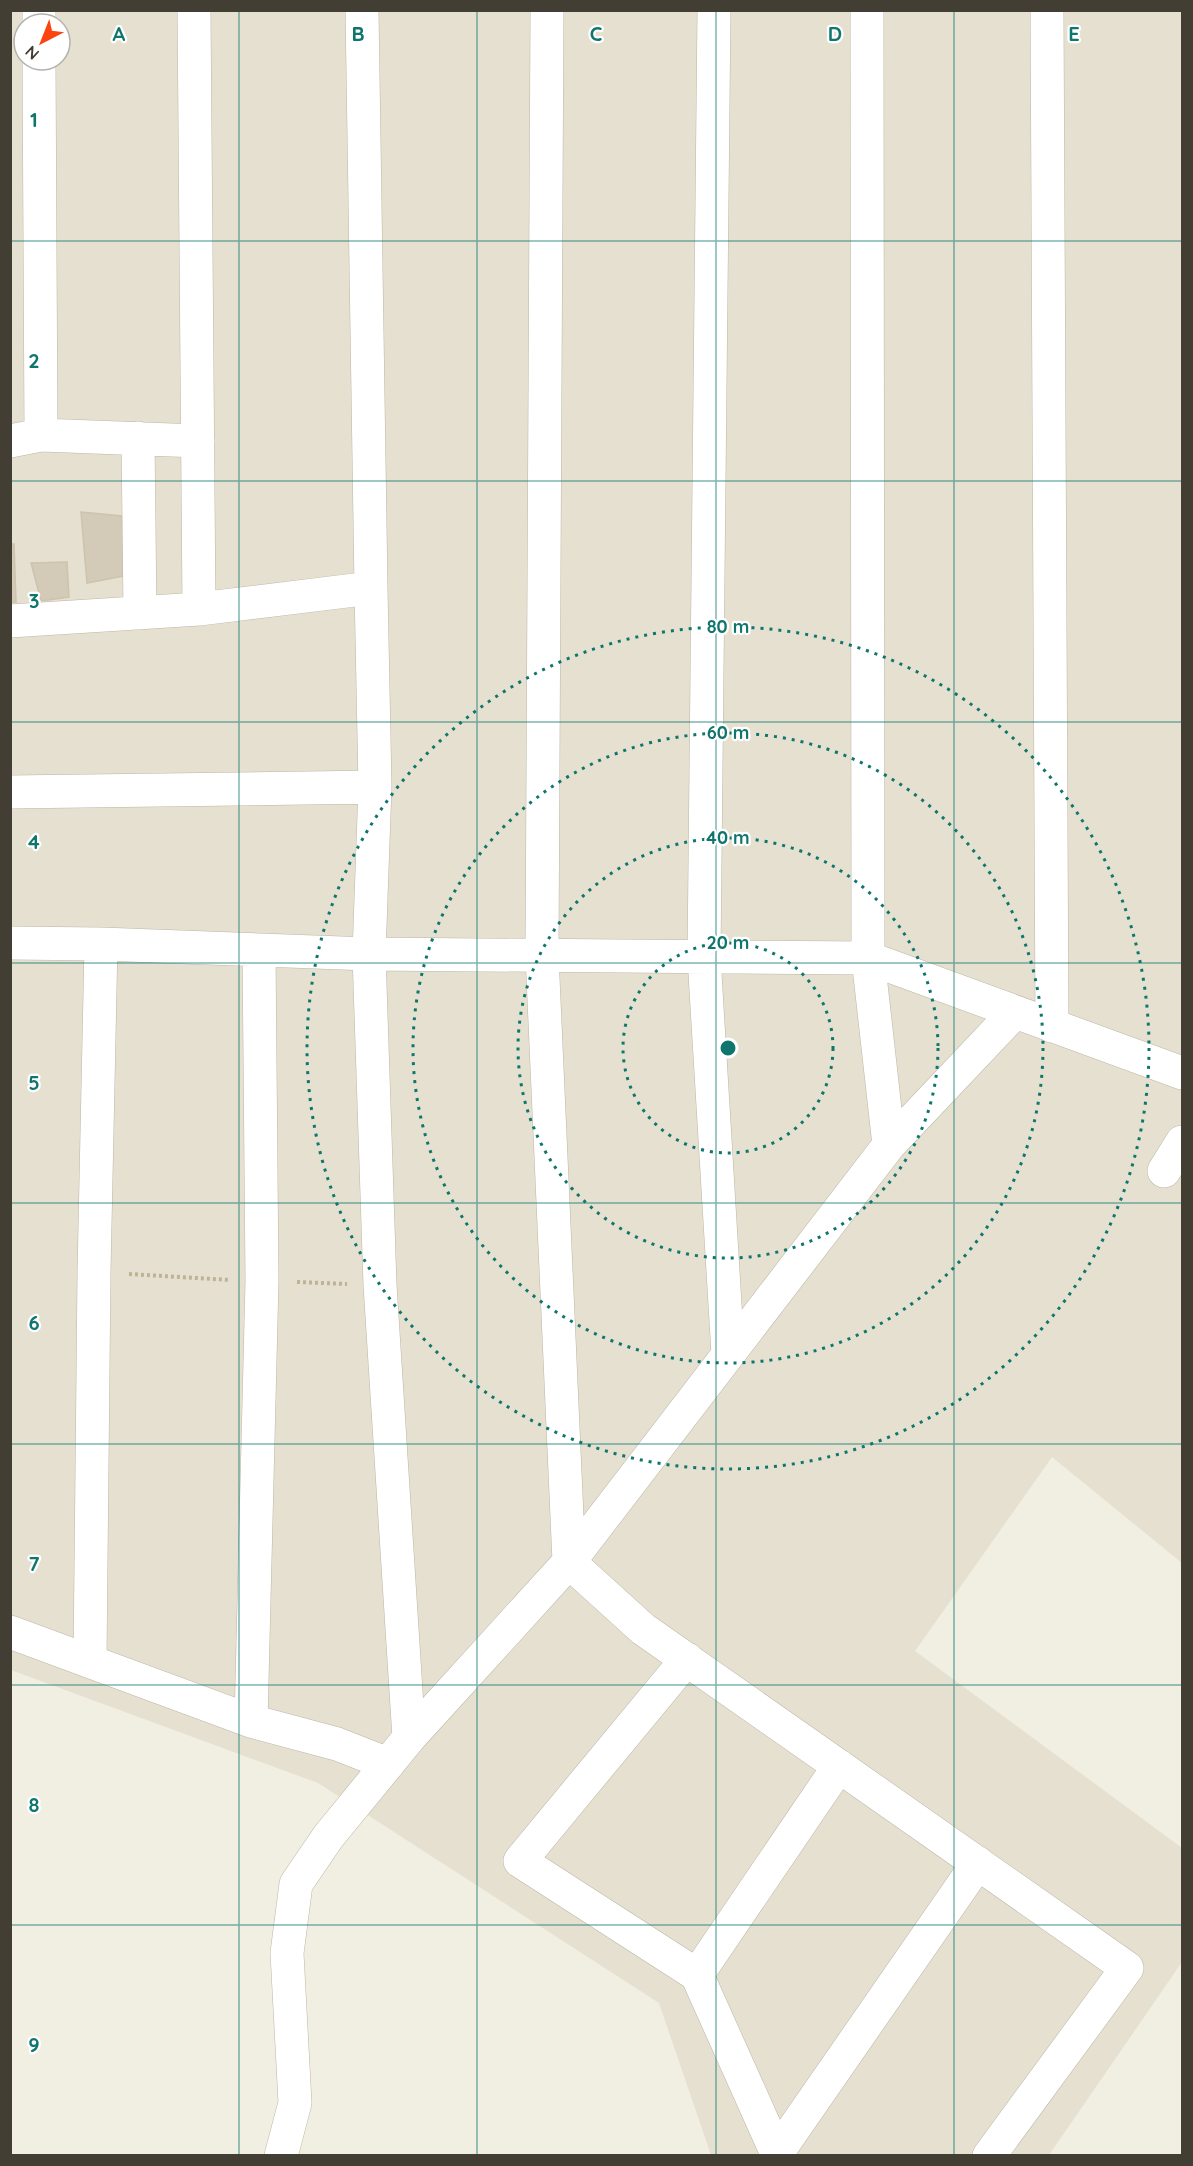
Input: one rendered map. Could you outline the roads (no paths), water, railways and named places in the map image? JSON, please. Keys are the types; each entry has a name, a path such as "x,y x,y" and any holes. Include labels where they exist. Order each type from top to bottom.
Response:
{"street":[{"path":"194,10 199,609"},
{"path":"362,10 375,787 369,954 380,1285 410,1738"},
{"path":"548,10 542,956 569,1562 643,1629 1127,1968 989,2156"},
{"path":"714,10 704,957 728,1354"},
{"path":"867,10 868,958 889,1145"},
{"path":"1047,10 1052,1026"},
{"path":"39,72 26,438 138,438 198,441"},
{"path":"138,438 140,613"},
{"path":"10,621 199,609 371,588"},
{"path":"10,792 375,787"},
{"path":"10,943 369,954 868,958 1182,1073"},
{"path":"90,1661 94,1273 101,944"},
{"path":"251,1720 262,1281 260,951"},
{"path":"281,2156 295,2103 287,1953 296,1884 328,1837 410,1738 569,1562 889,1145 1015,1012"},
{"path":"1164,1171 1182,1142"},
{"path":"10,1632 251,1720 337,1744 388,1764"},
{"path":"687,1659 520,1861 697,1975 777,2154"},
{"path":"697,1975 839,1766"},
{"path":"777,2154 978,1863"}]}
